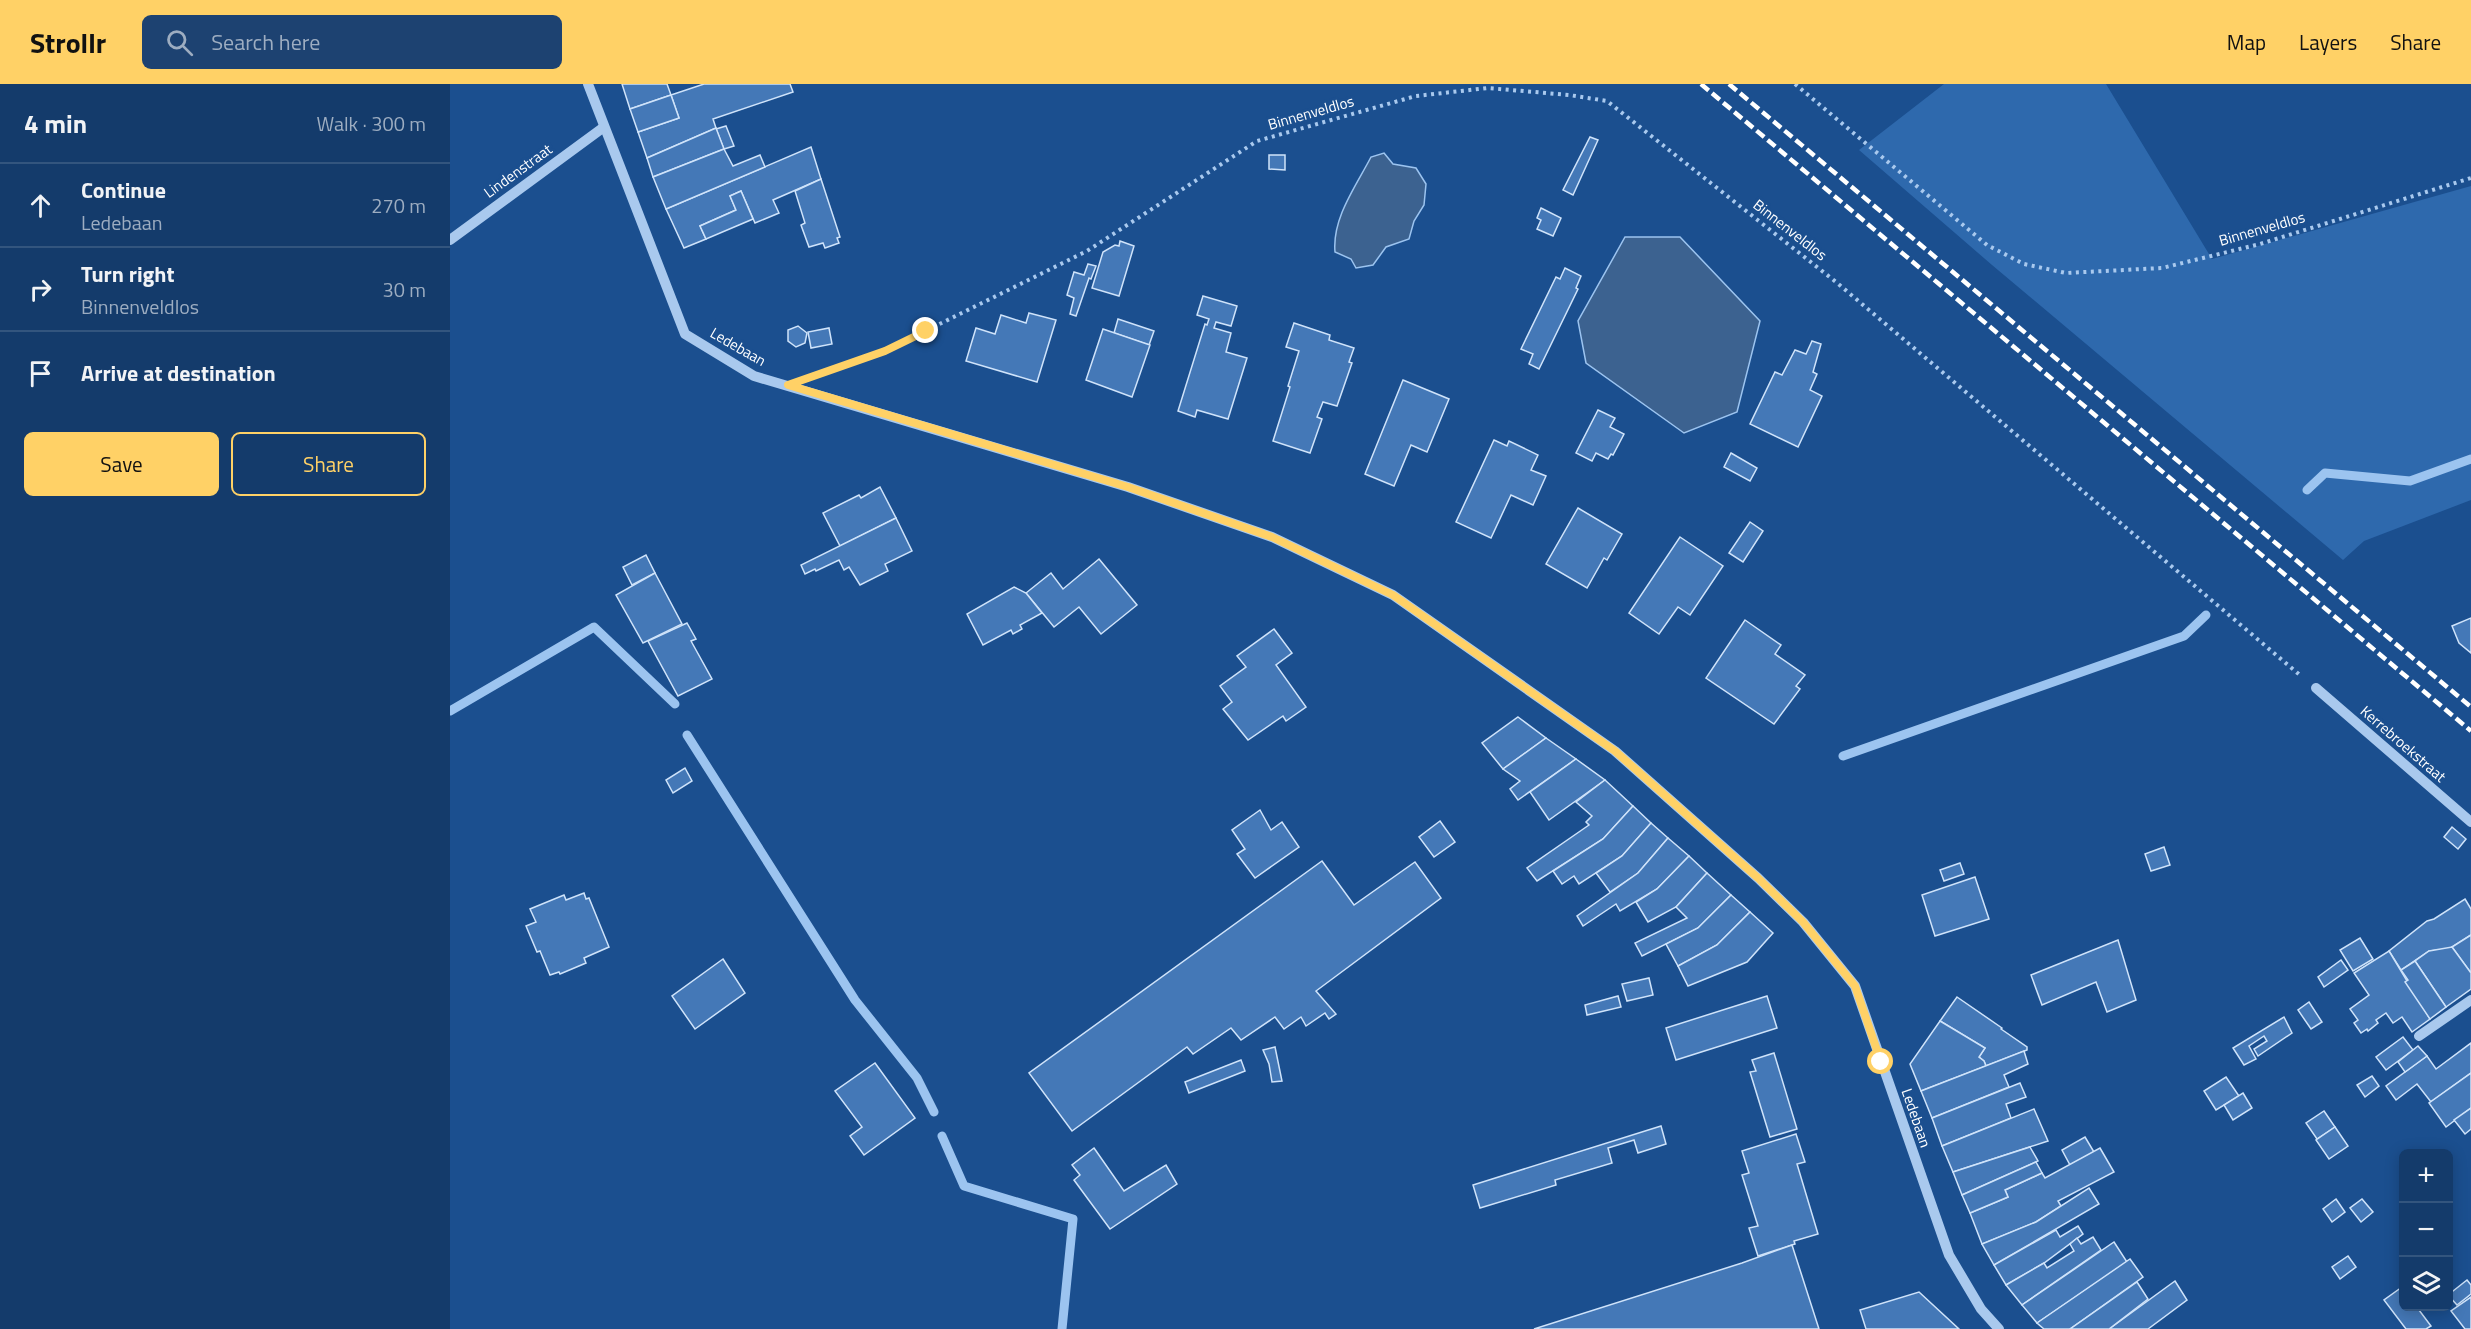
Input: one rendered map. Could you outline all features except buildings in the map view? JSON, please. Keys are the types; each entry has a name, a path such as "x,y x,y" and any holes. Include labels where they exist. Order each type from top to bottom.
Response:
{"street":[{"name":"Ledebaan","path":"588,84 685,334 754,376 1128,487 1272,537 1393,595 1615,751 1795,914 1855,986 1949,1255 1981,1309 1999,1329"},
{"name":"Lindenstraat","path":"450,240 604,127"},
{"name":"Kerrebroekstraat","path":"2316,688 2471,822"},
{"path":"2419,1036 2471,1000"}],"path":[{"name":"Binnenveldlos","path":"1795,84 1987,245 2024,264 2066,273 2162,268 2260,244 2471,177"},
{"name":"Binnenveldlos","path":"788,385 885,351 1087,251 1257,141 1416,96 1488,88 1569,95 1607,101 1836,282 2316,688"}],"shaded area":[{"path":"1944,84 2106,84 2212,259 2471,186 2471,500 2364,541 2343,560 1859,150"},
{"path":"1384,153 1393,164 1416,168 1426,184 1424,205 1414,221 1409,239 1386,247 1373,265 1356,268 1351,259 1335,252 1337,227 1346,203 1371,157"},
{"path":"1625,237 1680,237 1760,321 1737,412 1684,433 1586,363 1578,321"}],"waterway":[{"path":"2307,490 2325,473 2410,481 2471,459"},
{"path":"1843,756 2184,636 2206,615"},
{"path":"450,711 594,627 675,704"},
{"path":"687,735 855,1000 917,1078 934,1112"},
{"path":"942,1136 964,1186 1073,1219 1062,1329"}],"railway":[{"path":"1701,84 2471,731"},
{"path":"1729,84 2471,707"}],"route":[{"path":"926,331 885,351 788,385 1128,487 1272,537 1393,595 1615,751 1758,878 1803,922 1855,986 1881,1062"}]}
